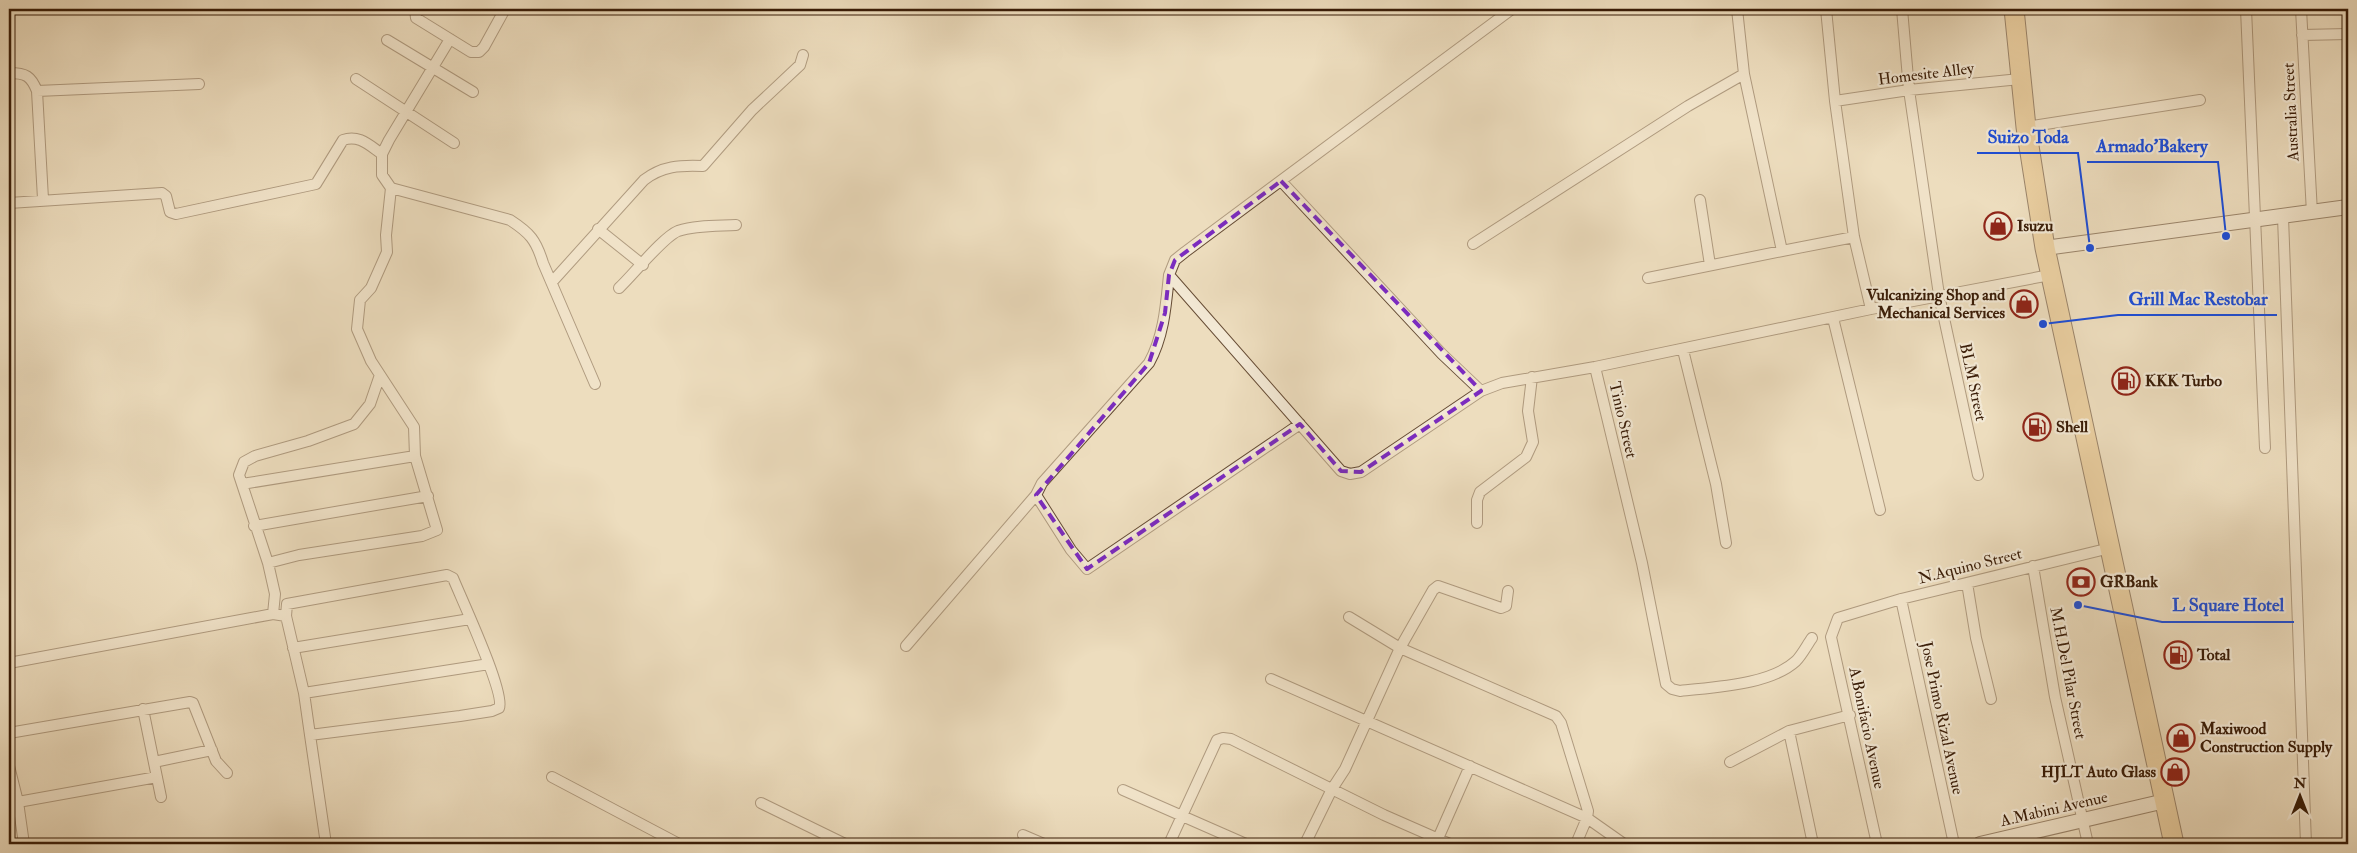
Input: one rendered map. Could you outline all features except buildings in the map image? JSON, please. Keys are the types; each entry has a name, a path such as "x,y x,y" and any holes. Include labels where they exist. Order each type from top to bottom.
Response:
{"highway":[{"path":"2014,9 2026,127 2050,276 2174,844"}],"street":[{"path":"415,9 416,18 471,52 479,52 484,47 505,9"},
{"path":"906,646 1036,495 1042,483 1149,363 1156,350 1166,314 1168,275 1175,260 1512,9"},
{"path":"1737,9 1744,74 1782,251"},
{"path":"1826,9 1835,101 1854,237 1871,309"},
{"name":"BLM Street","path":"1902,9 1909,90 1939,295 1978,475"},
{"path":"2246,9 2265,448"},
{"name":"Australia Street","path":"2301,9 2312,213"},
{"path":"2302,35 2348,34"},
{"path":"450,39 408,112 389,140 382,154 382,175 392,188 510,220 525,230 538,244 595,384"},
{"path":"387,40 433,66 473,92"},
{"path":"552,282 598,229 644,180 657,170 687,165 703,166 752,110 800,65 803,55"},
{"path":"9,73 27,75 32,78 36,91 42,199"},
{"path":"1473,244 1688,106 1744,74"},
{"path":"356,79 454,143"},
{"name":"Homesite Alley","path":"1835,101 1909,90 2020,79"},
{"path":"36,91 199,84"},
{"path":"2026,127 2200,100"},
{"path":"9,202 162,193 166,196 170,212 176,214 316,184 343,140 350,137 358,138 382,154"},
{"path":"1281,182 1442,354 1482,391"},
{"path":"268,563 309,554 431,534 438,527 415,456 414,428 371,361 357,329 360,300 371,288 386,252 386,235 392,188"},
{"path":"1700,200 1710,265"},
{"path":"2045,248 2348,207"},
{"path":"2283,217 2306,844"},
{"path":"619,288 643,265 666,238 676,232 691,228 736,225"},
{"path":"598,229 643,265"},
{"path":"1648,278 1854,237"},
{"path":"1168,275 1341,471 1350,474 1361,472 1482,391 1502,382 1596,368"},
{"name":"Tinio Street","path":"1812,638 1797,660 1785,669 1768,676 1680,691 1672,689 1666,684 1642,563 1596,368 1939,295 2050,276"},
{"path":"1833,318 1880,510"},
{"path":"1683,350 1716,484 1726,543"},
{"path":"273,614 275,594 268,563 254,526 239,475 240,468 244,462 255,456 308,441 354,424 370,404 380,375"},
{"path":"1478,523 1476,500 1480,492 1526,458 1533,442 1528,411 1532,377"},
{"path":"1036,495 1071,550 1087,569 1300,424"},
{"path":"242,484 415,456"},
{"path":"254,526 428,496"},
{"name":"N.Aquino Street","path":"1838,618 1901,599 2110,548"},
{"name":"M.H.Del Pilar Street","path":"2033,566 2055,697 2088,844"},
{"path":"310,735 492,711 499,708 501,699 489,664 453,578 447,575 289,603 286,616 304,693 310,735 326,844"},
{"path":"1967,583 1976,638 1991,699"},
{"path":"1305,844 1332,789 1345,768 1400,648 1436,587 1441,586 1501,608 1506,606 1508,591"},
{"name":"Jose Primo Rizal Avenue","path":"1901,599 1954,844"},
{"path":"9,663 273,614 286,616"},
{"path":"1349,617 1400,648 1556,716 1561,723 1588,811 1576,844"},
{"name":"A.Bonifacio Avenue","path":"1838,618 1831,636 1877,844"},
{"path":"293,648 470,619"},
{"path":"304,693 489,664"},
{"path":"1271,678 1587,818 1624,844"},
{"path":"9,733 192,702 216,761 227,774"},
{"path":"143,709 161,797"},
{"path":"1730,762 1789,731 1850,715"},
{"path":"1789,731 1813,844"},
{"path":"1169,844 1220,738 1230,739 1437,842 1450,844"},
{"path":"154,762 212,750"},
{"path":"9,766 18,802 24,844"},
{"path":"1437,842 1470,766"},
{"path":"18,802 157,777"},
{"path":"552,777 679,844"},
{"path":"1123,790 1246,844"},
{"name":"A.Mabini Avenue","path":"1980,844 2020,839 2083,820 2165,801"},
{"path":"761,803 845,844"},
{"path":"1023,835 1044,844"}],"highlighted area":[{"path":"1281,181 1481,391 1361,472 1341,471 1300,424 1087,569 1036,495 1149,363 1165,313 1169,275 1175,260"}],"place":[{"name":"Isuzu","path":"1998,226"},
{"name":"Armado'Bakery","path":"2226,236"},
{"name":"Suizo Toda","path":"2090,248"},
{"name":"Vulcanizing Shop and Mechanical Services","path":"2024,304"},
{"name":"Grill Mac Restobar","path":"2043,324"},
{"name":"KKK Turbo","path":"2126,381"},
{"name":"Shell","path":"2037,427"},
{"name":"GRBank","path":"2081,582"},
{"name":"L Square Hotel","path":"2078,605"},
{"name":"Total","path":"2178,655"},
{"name":"Maxiwood Construction Supply","path":"2181,738"},
{"name":"HJLT Auto Glass","path":"2175,772"}]}
